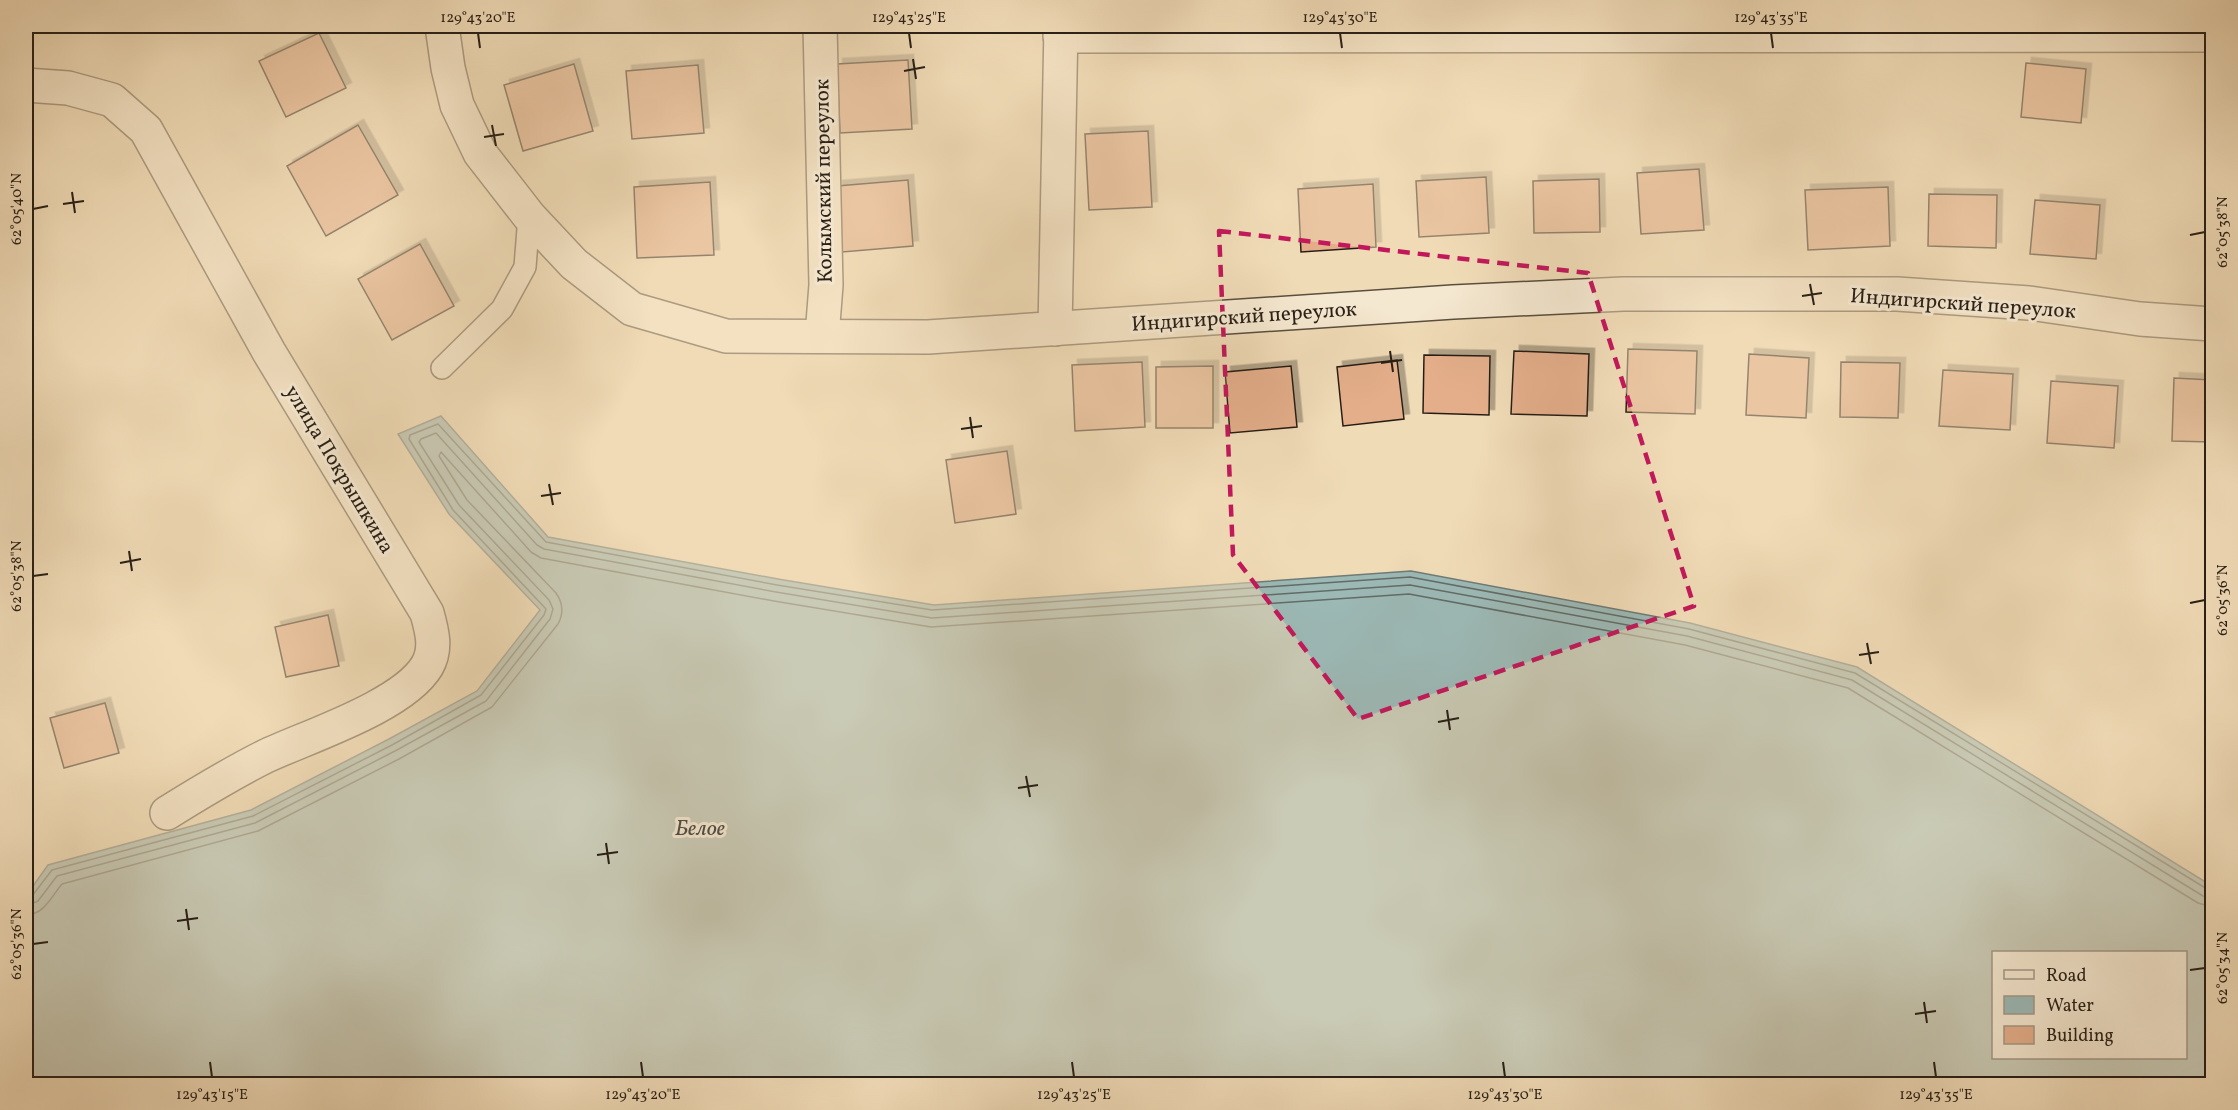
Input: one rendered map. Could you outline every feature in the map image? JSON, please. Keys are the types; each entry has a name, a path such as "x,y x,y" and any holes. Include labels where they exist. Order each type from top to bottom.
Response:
{"street":[{"name":"Индигирский переулок","path":"442,26 448,68 457,105 480,153 529,216 574,264 632,309 726,336 928,337 1453,302 1623,294 1897,294 2029,303 2140,319 2212,324"},
{"name":"Колымский переулок","path":"820,26 826,285 822,336"},
{"path":"1055,329 1060,31 2212,35"},
{"name":"улица Покрышкина","path":"26,85 68,88 112,100 146,130 269,352 427,613 435,638 428,665 411,685 386,703 265,757 167,813"}],"lane":[{"path":"442,368 502,309 525,267 529,216"}],"highlighted area":[{"path":"1219,231 1588,273 1694,606 1358,719 1233,555"}],"water":[{"name":"Белое","path":"441,416 548,537 778,579 934,605 1411,571 1690,623 1857,667 2212,886 2212,1084 26,1084 26,896 48,865 251,810 389,739 477,691 540,610 449,514 398,434"}],"building":[{"path":"319,33 346,88 286,117 259,61"},
{"path":"908,60 912,129 840,133 837,64"},
{"path":"2026,63 2086,69 2081,123 2021,117"},
{"path":"574,64 593,131 523,151 504,85"},
{"path":"698,65 704,133 632,139 626,71"},
{"path":"358,125 398,195 326,236 287,166"},
{"path":"1148,131 1152,207 1089,210 1085,134"},
{"path":"1699,169 1704,230 1641,234 1637,173"},
{"path":"1486,177 1489,233 1419,237 1416,181"},
{"path":"1599,179 1600,232 1534,233 1533,181"},
{"path":"908,180 913,246 842,252 837,186"},
{"path":"710,182 714,255 637,258 634,187"},
{"path":"1373,184 1376,247 1301,252 1298,189"},
{"path":"1888,187 1890,246 1808,250 1805,190"},
{"path":"1929,194 1997,195 1996,248 1928,246"},
{"path":"2035,200 2100,205 2096,259 2030,254"},
{"path":"420,244 454,306 392,340 358,279"},
{"path":"1628,349 1697,351 1695,414 1626,412"},
{"path":"1514,351 1589,354 1587,416 1511,414"},
{"path":"1749,354 1809,358 1806,418 1746,415"},
{"path":"1424,355 1490,356 1489,415 1423,413"},
{"path":"1397,360 1404,419 1343,426 1337,367"},
{"path":"1142,362 1145,427 1075,431 1072,365"},
{"path":"1841,362 1900,363 1898,418 1840,417"},
{"path":"1213,366 1213,428 1156,428 1156,367"},
{"path":"1291,366 1297,427 1230,433 1225,372"},
{"path":"1943,370 2013,374 2010,430 1939,426"},
{"path":"2174,378 2212,380 2212,442 2172,441"},
{"path":"2051,381 2118,386 2114,448 2047,443"},
{"path":"1007,451 1016,514 955,523 946,460"},
{"path":"328,615 339,666 286,677 275,627"},
{"path":"105,703 119,753 64,768 50,718"}]}
